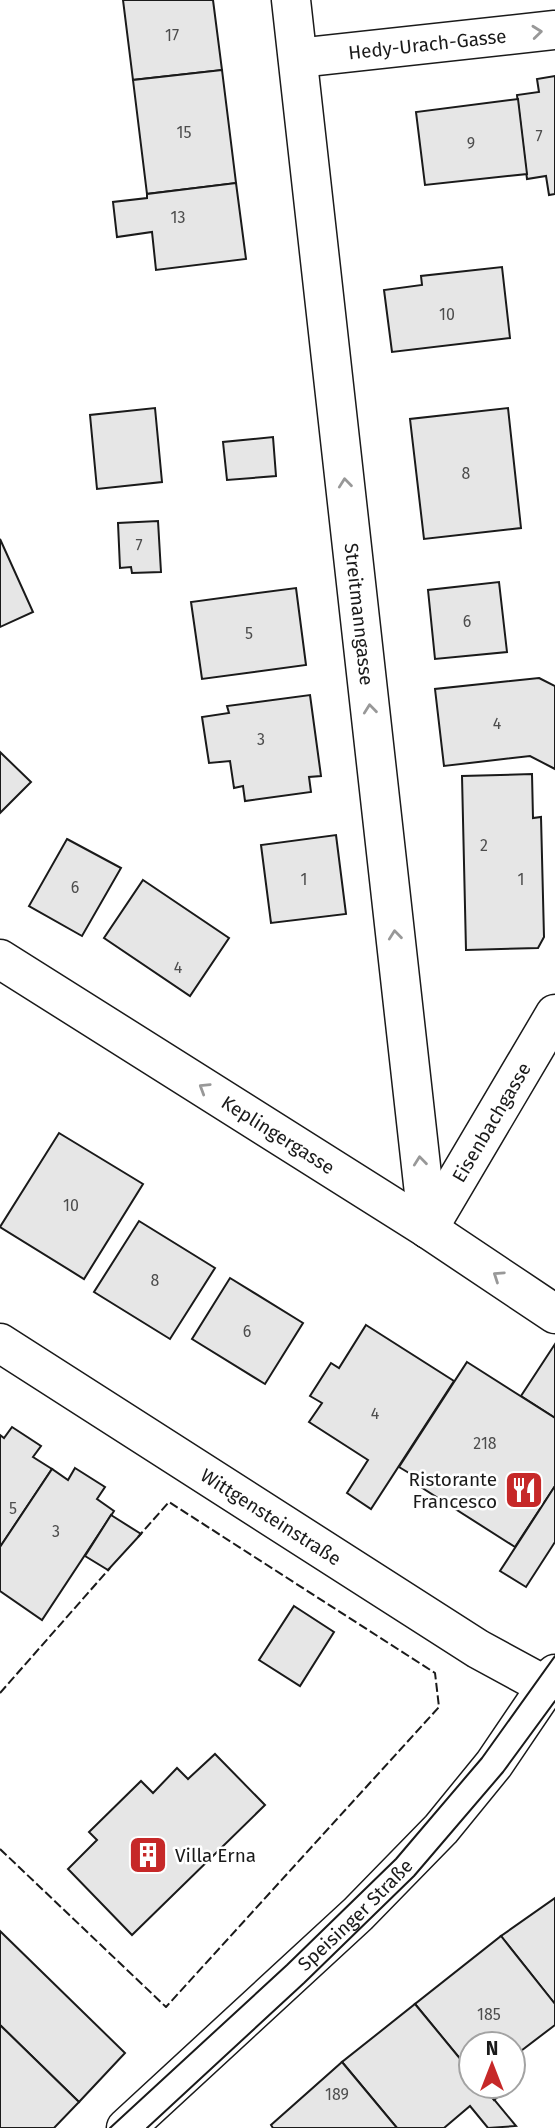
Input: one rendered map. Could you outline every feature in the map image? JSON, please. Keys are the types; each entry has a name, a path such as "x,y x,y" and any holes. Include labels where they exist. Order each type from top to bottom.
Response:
{"street":[{"name":"Streitmanngasse","path":"291,0 428,1229"},
{"name":"Hedy-Urach-Gasse","path":"298,58 555,30"},
{"name":"Keplingergasse","path":"0,959 428,1229 555,1314"},
{"name":"Eisenbachgasse","path":"428,1229 555,1014"},
{"name":"Wittgensteinstraße","path":"0,1343 478,1649 552,1684"},
{"name":"Speisinger Straße","path":"126,2128 358,1914 441,1829 494,1764 552,1684"}],"building":[{"path":"123,0 213,0 222,70 133,80"},
{"path":"222,70 236,183 147,194 133,80"},
{"path":"555,76 555,194 549,195 546,176 527,179 517,95 539,92 537,79"},
{"path":"518,99 527,174 425,185 416,112"},
{"path":"236,183 246,259 156,270 152,232 117,237 113,202 147,198 147,194"},
{"path":"502,267 510,338 392,352 384,290 422,285 421,276"},
{"path":"155,408 162,482 97,489 90,415"},
{"path":"508,408 521,528 424,539 410,419"},
{"path":"273,437 276,476 227,480 223,442"},
{"path":"158,521 161,572 132,573 131,567 120,568 118,523"},
{"path":"0,539 33,612 0,627"},
{"path":"499,582 507,652 435,659 428,590"},
{"path":"296,588 306,665 202,679 191,602"},
{"path":"539,678 555,686 555,769 530,756 444,766 435,689"},
{"path":"310,695 321,776 309,777 311,792 245,801 243,786 234,788 230,761 209,763 202,717 229,713 227,706"},
{"path":"0,752 31,782 0,813"},
{"path":"532,774 533,818 541,817 544,937 538,948 466,950 462,776"},
{"path":"336,835 346,914 271,923 261,845"},
{"path":"67,839 121,868 82,936 29,906"},
{"path":"143,880 229,938 190,996 104,938"},
{"path":"59,1133 143,1184 84,1279 0,1227"},
{"path":"139,1221 215,1268 170,1339 94,1292"},
{"path":"230,1278 303,1323 265,1384 192,1339"},
{"path":"366,1325 454,1381 371,1509 347,1493 368,1460 309,1422 322,1403 310,1396 331,1363 339,1368"},
{"path":"555,1344 555,1418 521,1396"},
{"path":"467,1362 555,1418 555,1486 515,1547 416,1484 419,1479 399,1467"},
{"path":"12,1427 41,1446 33,1457 52,1469 0,1547 0,1435 4,1438"},
{"path":"75,1468 105,1487 97,1499 114,1511 42,1620 0,1591 0,1547 52,1469 68,1480"},
{"path":"555,1486 555,1542 526,1587 500,1571"},
{"path":"111,1515 141,1534 108,1570 85,1556"},
{"path":"294,1606 334,1632 300,1686 259,1660"},
{"name":"Villa Erna","path":"215,1754 265,1805 132,1935 68,1869 97,1840 89,1832 141,1781 153,1793 177,1768 188,1779"},
{"path":"555,1898 555,2004 501,1936"},
{"path":"0,1931 125,2053 79,2102 0,2025"},
{"path":"501,1936 555,2004 555,2025 527,2046 527,2030 457,2030 457,2055 415,2004"},
{"path":"415,2004 457,2055 457,2100 495,2100 516,2126 488,2128 470,2106 444,2128 397,2128 342,2062"},
{"path":"0,2025 79,2102 54,2128 0,2128"},
{"path":"342,2062 397,2128 273,2128 271,2125"}],"tram line":[{"path":"110,2128 287,1965 396,1859 482,1758 555,1656"},
{"path":"147,2128 304,1983 414,1876 503,1772 555,1701"}],"fence":[{"path":"0,1849 166,2007 439,1707 435,1673 169,1502 138,1537"},
{"path":"0,1693 110,1568"}],"place":[{"name":"Ristorante Francesco","path":"524,1490"},
{"name":"Villa Erna","path":"148,1855"}]}
